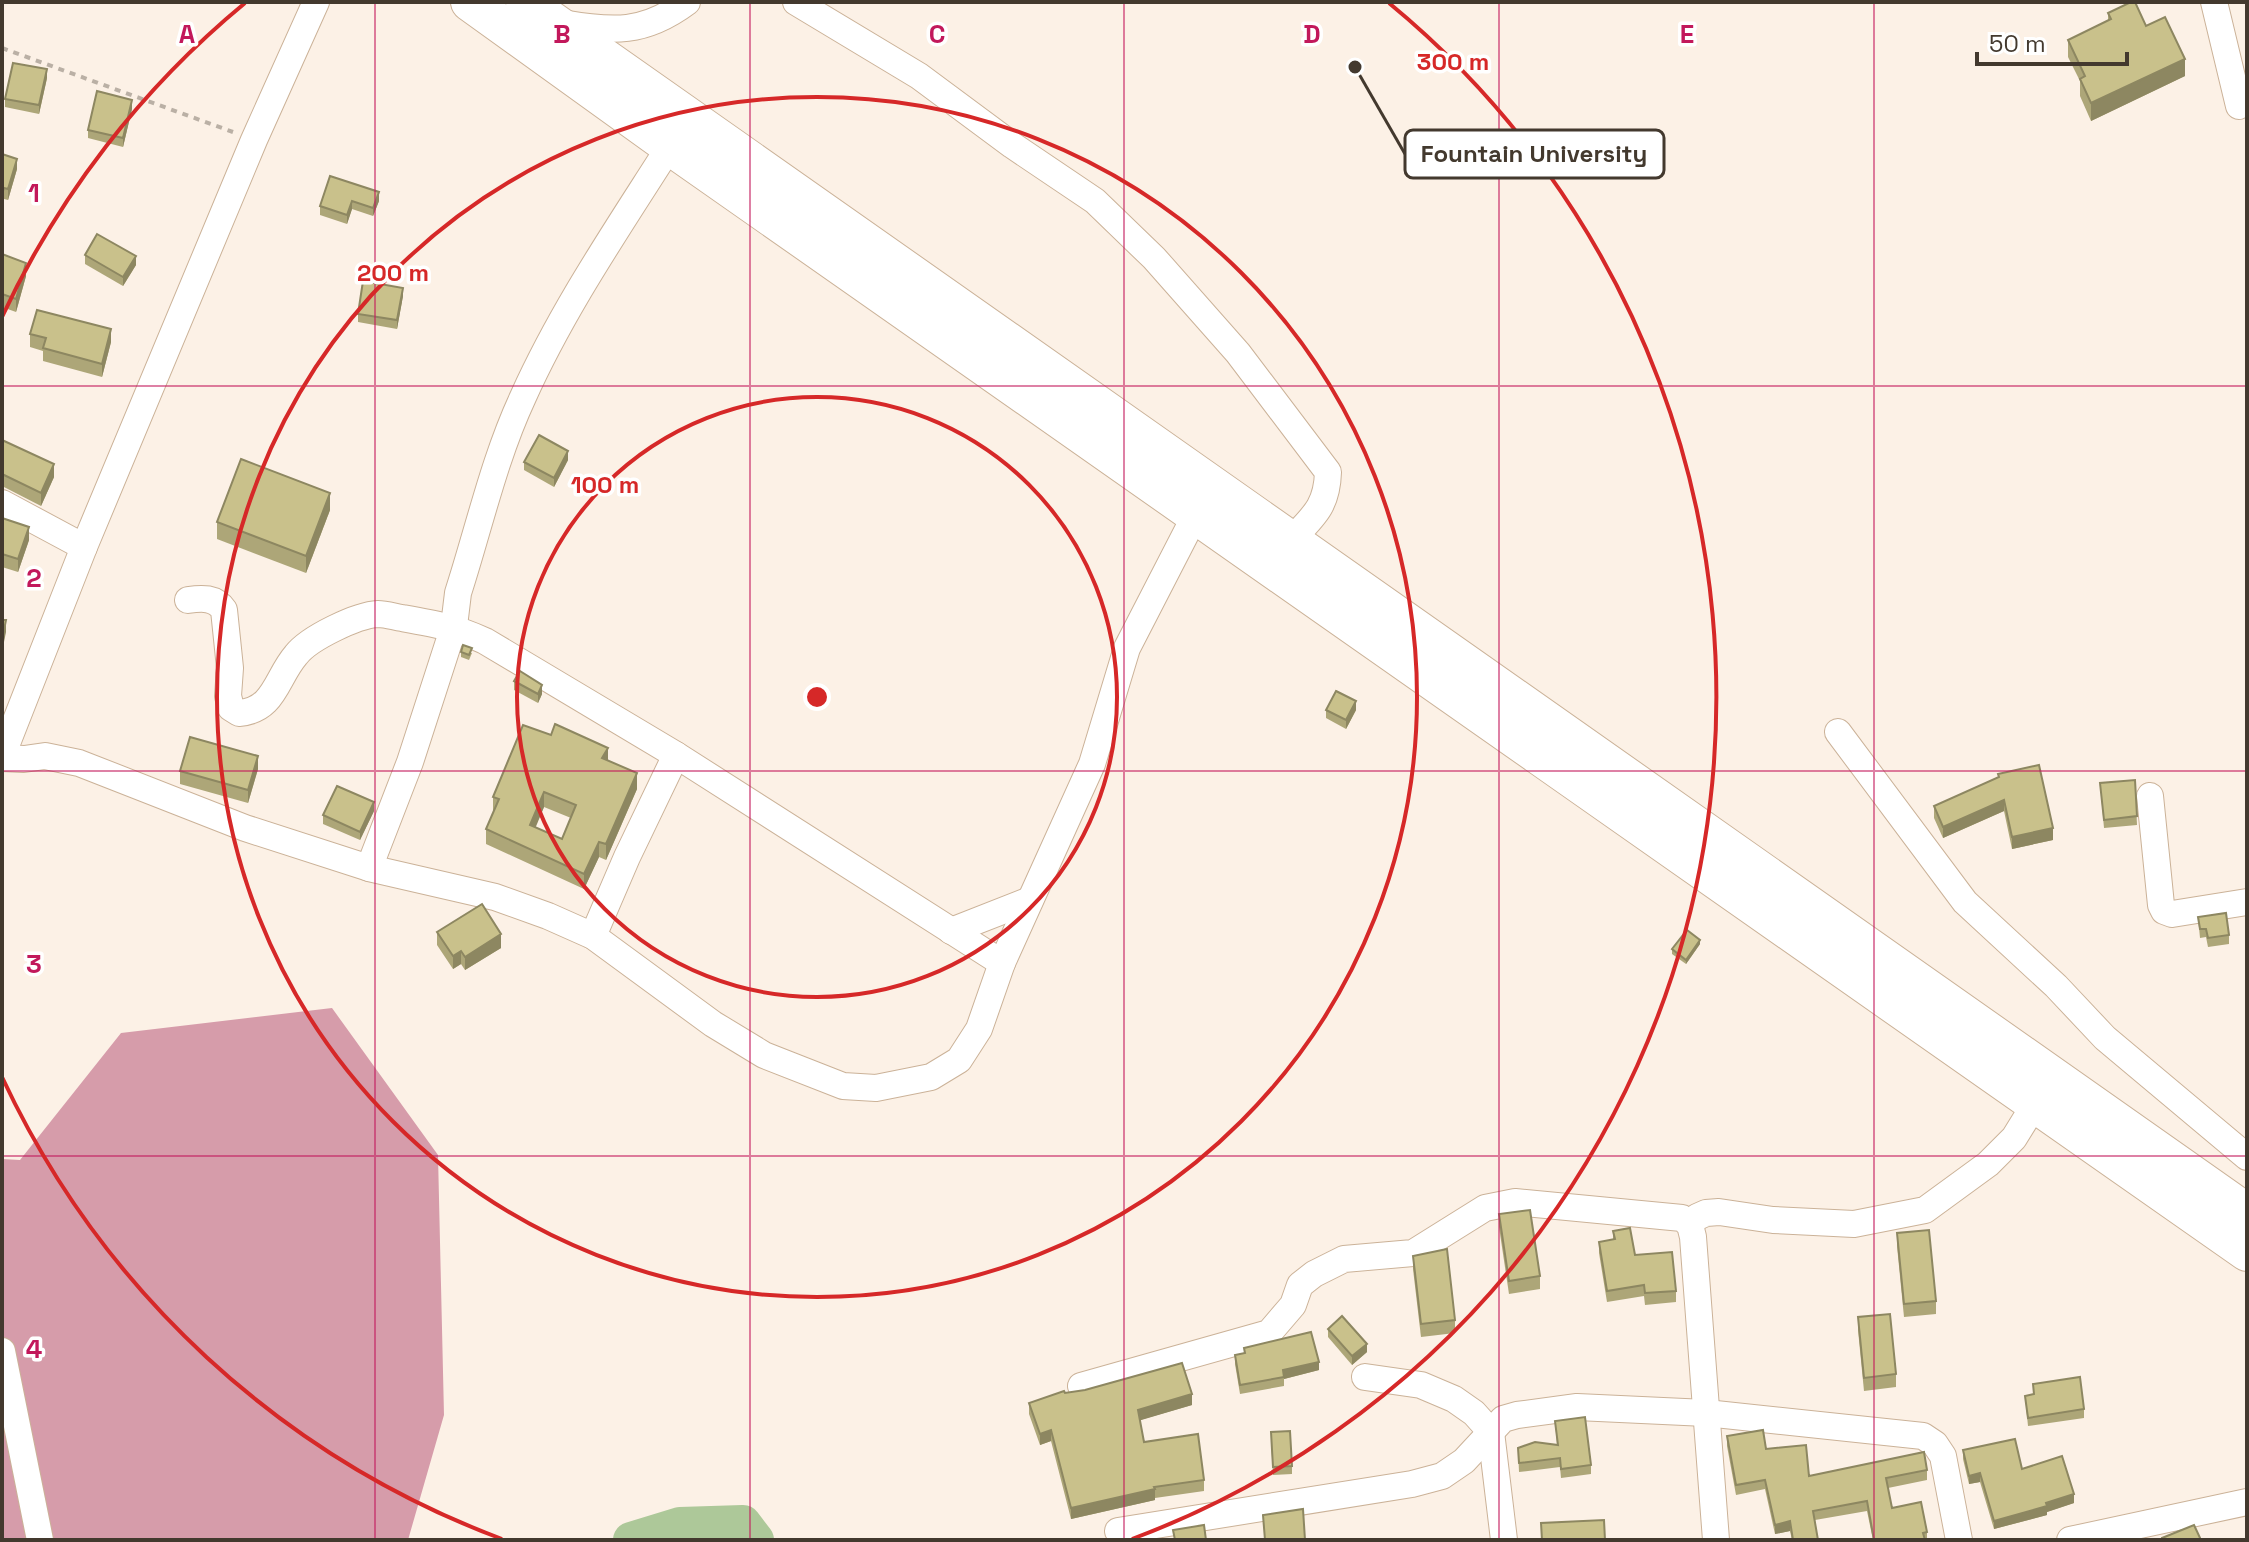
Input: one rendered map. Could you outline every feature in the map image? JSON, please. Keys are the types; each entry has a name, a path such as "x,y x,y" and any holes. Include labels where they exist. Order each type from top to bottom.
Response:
{"highway":[{"path":"470,2 670,146 2247,1252"},
{"path":"539,12 2247,1213"}],"street":[{"path":"316,2 254,140 84,547 2,757 24,759 45,756 79,763 245,828 369,868 495,897 593,936 713,1024 764,1055 843,1086 876,1088 931,1077 959,1060 979,1029 1002,963 1092,764 1127,648 1196,514"},
{"path":"539,12 599,30 628,29 665,18 687,2"},
{"path":"796,2 919,76 1012,145 1095,201 1154,258 1238,353 1328,472 1327,492 1316,514 1291,540"},
{"path":"2214,2 2239,106"},
{"path":"369,868 410,762 454,626 458,593 521,399 595,262 670,146"},
{"path":"2,503 84,547"},
{"path":"188,600 204,597 220,603 224,610 230,668 228,696 231,708 239,713 260,708 295,655 312,640 340,626 377,614 454,626 485,641 676,755 1002,963"},
{"path":"1838,732 1965,902 2056,986 2105,1038 2247,1157"},
{"path":"593,936 676,755"},
{"path":"2150,796 2164,911 2172,914 2247,902"},
{"path":"951,931 1030,900"},
{"path":"1690,1225 1697,1217 1719,1212 1773,1220 1854,1224 1925,1210 1988,1164 2014,1138 2035,1104"},
{"path":"1081,1386 1269,1333 1293,1305 1300,1285 1314,1274 1344,1259 1413,1253 1485,1208 1515,1202 1682,1218 1690,1225 1693,1237 1716,1540"},
{"path":"2,1351 40,1540"},
{"path":"1365,1377 1421,1385 1454,1399 1474,1413 1491,1432 1504,1540"},
{"path":"1118,1531 1412,1484 1442,1476 1464,1461 1503,1419 1577,1407 1706,1413 1923,1436 1935,1444 1943,1456 1959,1540"},
{"path":"2070,1540 2143,1532 2247,1502"}],"path":[{"path":"2,48 254,140"}],"shaded area":[{"path":"332,1008 438,1155 444,1415 408,1540 2,1540 2,1159 20,1160 121,1033"}],"building":[{"path":"2135,2 2146,26 2165,17 2185,59 2091,103 2080,79 2085,76 2068,40 2111,19 2108,13"},
{"path":"13,63 47,69 39,105 5,99"},
{"path":"97,91 132,100 123,138 88,130"},
{"path":"2,154 17,159 8,189 4,188 2,194"},
{"path":"330,176 379,192 373,208 352,201 347,215 320,206"},
{"path":"97,234 136,256 123,277 85,255"},
{"path":"2,254 26,263 16,299 2,294"},
{"path":"363,281 403,288 397,320 358,314"},
{"path":"37,310 111,329 102,364 43,348 46,338 30,334"},
{"path":"539,435 568,451 554,478 524,462"},
{"path":"2,440 54,464 41,493 2,474"},
{"path":"241,459 330,493 306,556 217,522"},
{"path":"2,518 29,527 18,559 2,554"},
{"path":"463,645 472,648 469,655 461,652"},
{"path":"520,671 542,685 538,694 514,681"},
{"path":"1336,691 1356,701 1346,720 1326,710"},
{"path":"555,724 608,748 602,758 637,773 606,844 599,842 584,874 486,829 499,799 493,797 523,725 551,735","holes":["544,792 576,805 562,839 530,825"]},
{"path":"190,737 258,756 248,790 180,771"},
{"path":"2039,765 2053,828 2012,837 2004,800 1943,827 1934,806 1999,777 1998,774"},
{"path":"2135,780 2137,816 2104,820 2100,783"},
{"path":"337,786 374,802 360,832 323,815"},
{"path":"482,904 501,934 465,957 461,951 453,956 437,932"},
{"path":"2226,913 2229,935 2208,938 2206,929 2200,929 2198,917"},
{"path":"1687,930 1700,940 1686,960 1672,949"},
{"path":"1530,1210 1540,1276 1509,1281 1499,1214"},
{"path":"1630,1228 1635,1255 1672,1252 1676,1291 1645,1293 1644,1285 1607,1291 1599,1242 1615,1239 1613,1231"},
{"path":"1929,1230 1936,1301 1904,1304 1897,1233"},
{"path":"1447,1249 1455,1320 1421,1324 1413,1256"},
{"path":"1890,1314 1896,1374 1864,1378 1858,1317"},
{"path":"1342,1316 1367,1344 1352,1356 1328,1329"},
{"path":"1311,1332 1319,1362 1283,1370 1284,1377 1240,1385 1235,1355 1245,1353 1244,1348"},
{"path":"1182,1363 1192,1394 1138,1410 1144,1442 1198,1434 1204,1480 1154,1487 1071,1508 1051,1430 1040,1434 1029,1403 1064,1391 1085,1390"},
{"path":"2080,1377 2084,1409 2028,1418 2025,1396 2034,1394 2033,1384"},
{"path":"1585,1417 1591,1465 1561,1469 1560,1458 1519,1463 1518,1448 1535,1442 1558,1445 1555,1421"},
{"path":"1763,1430 1766,1449 1806,1445 1809,1476 1924,1452 1927,1470 1886,1478 1892,1508 1921,1502 1927,1532 1923,1533 1925,1540 1874,1540 1867,1501 1813,1511 1818,1540 1793,1540 1790,1521 1775,1525 1765,1480 1736,1485 1727,1436"},
{"path":"1290,1431 1292,1466 1273,1467 1271,1432"},
{"path":"2015,1439 2022,1469 2062,1456 2074,1494 2046,1503 2047,1506 1994,1521 1980,1473 1969,1476 1963,1450"},
{"path":"1303,1509 1305,1540 1265,1540 1263,1515"},
{"path":"1604,1520 1605,1540 1542,1540 1541,1523"},
{"path":"1204,1525 1206,1540 1175,1540 1173,1530"},
{"path":"2194,1525 2201,1540 2162,1540 2162,1538"}],"waterway":[{"path":"631,1540 680,1525 743,1523 756,1540"}],"place":[{"name":"Fountain University","path":"1355,67"}]}
